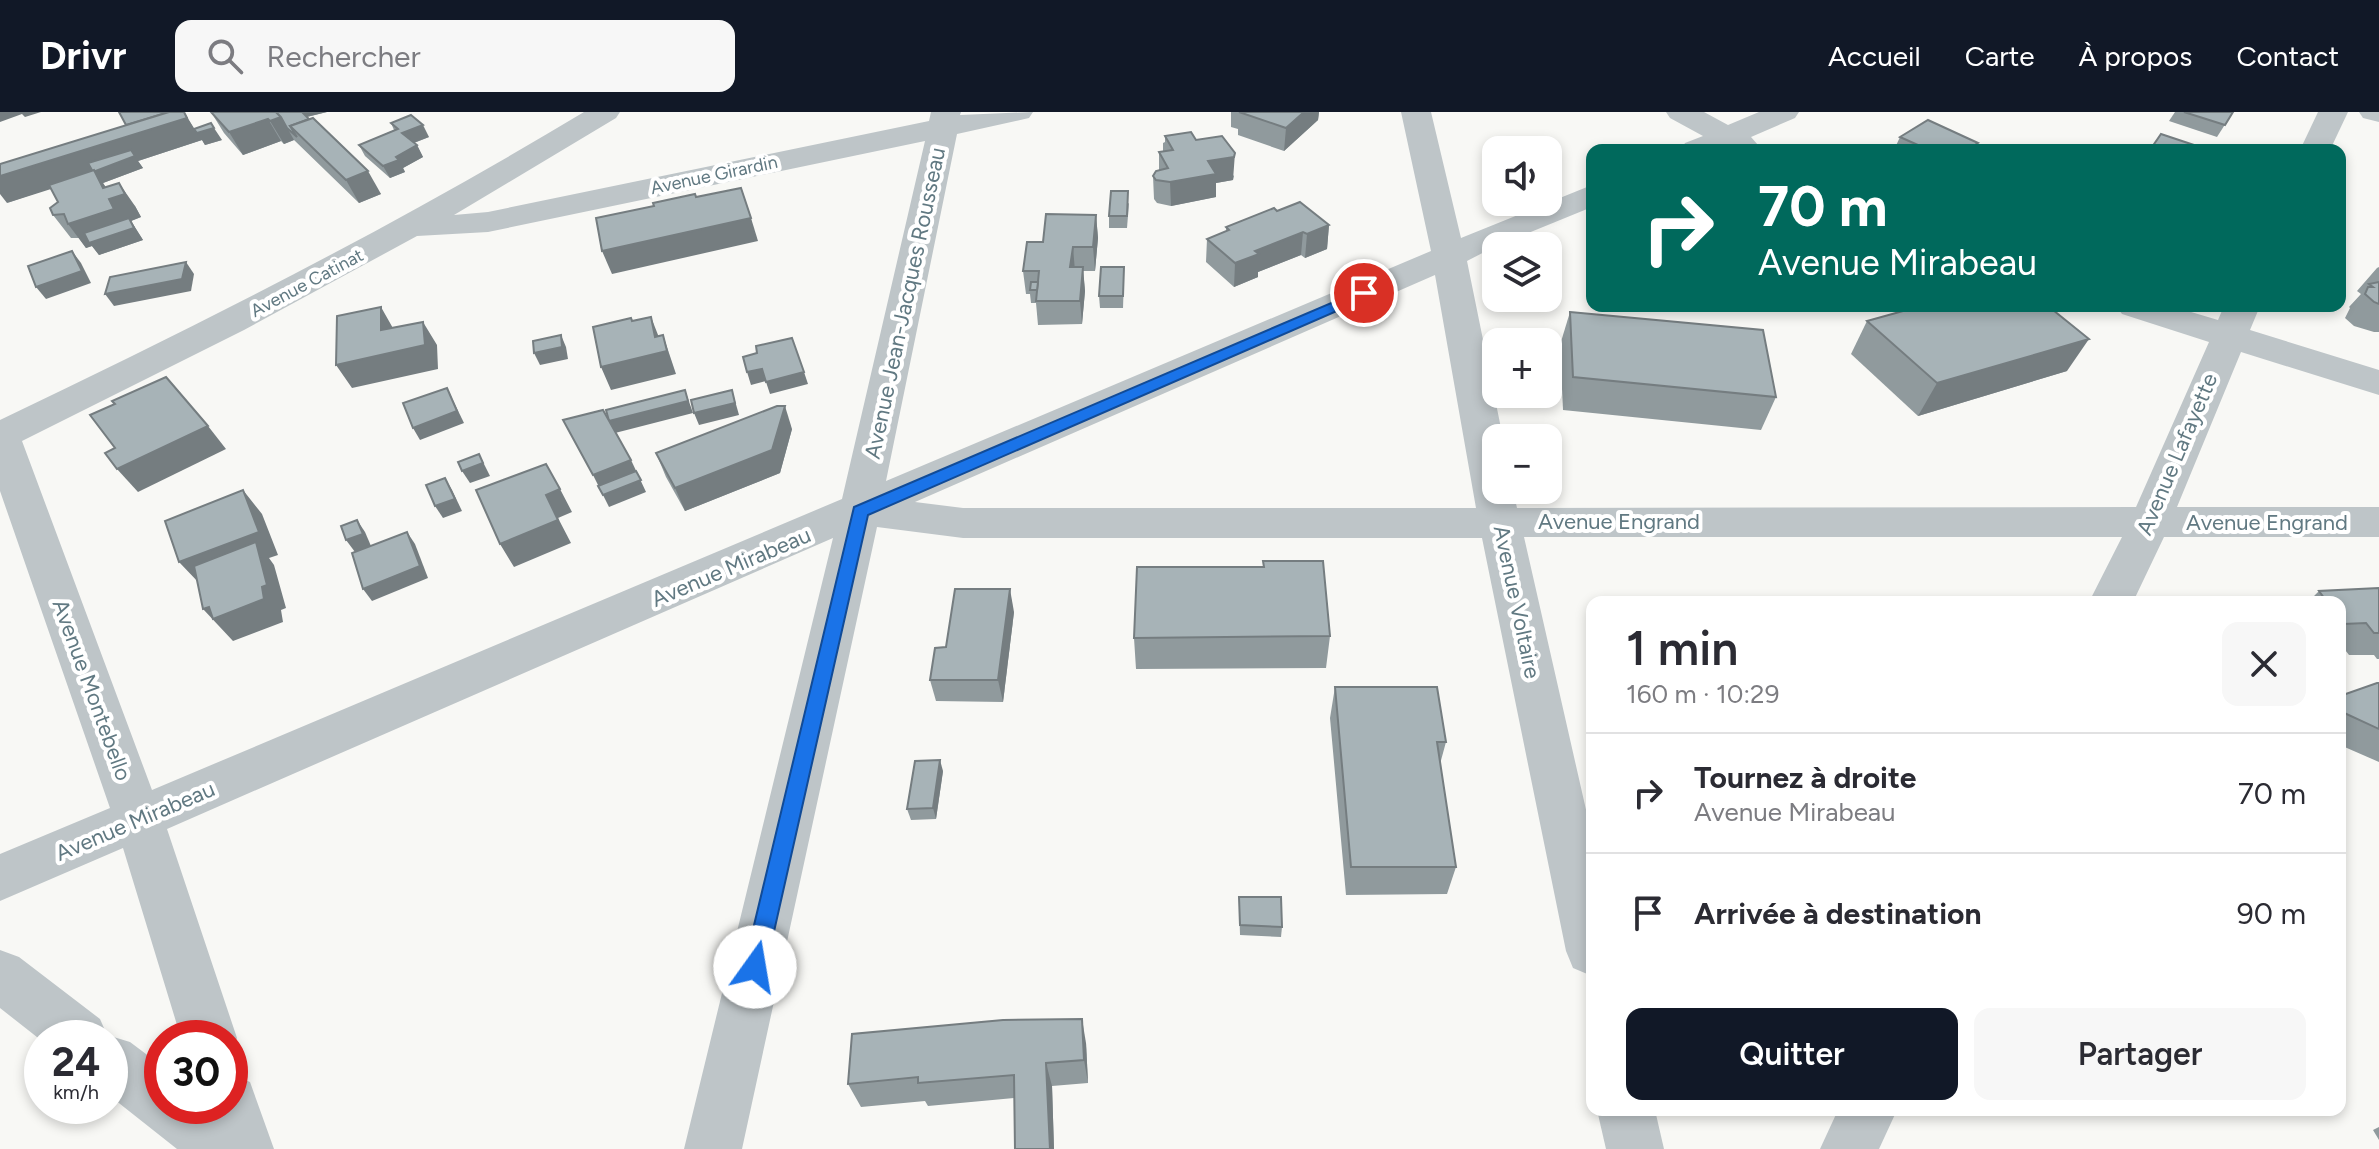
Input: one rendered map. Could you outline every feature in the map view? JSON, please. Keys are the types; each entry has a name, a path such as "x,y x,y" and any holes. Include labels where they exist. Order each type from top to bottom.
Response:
{"street":[{"name":"Avenue Catinat","path":"0,436 203,338 410,229 605,112"},
{"name":"Avenue Girardin","path":"410,229 488,222 944,120 1018,112"},
{"name":"Avenue Voltaire","path":"1416,112 1449,257 1499,520 1586,923"},
{"path":"1681,112 1739,144 1784,112"},
{"path":"2318,144 2333,112"},
{"name":"Avenue Jean-Jacques Rousseau","path":"713,1149 860,511 944,120"},
{"name":"Avenue Mirabeau","path":"0,878 1586,198"},
{"path":"2174,312 2235,321 2379,383"},
{"name":"Avenue Lafayette","path":"2114,596 2150,523 2235,321"},
{"name":"Avenue Montebello","path":"0,436 139,820 203,1020"},
{"name":"Avenue Engrand","path":"860,511 963,523 1499,520 2379,522"},
{"path":"0,975 58,1020"},
{"path":"128,1075 144,1087"},
{"path":"1627,1116 1635,1149"},
{"path":"1849,1149 1865,1116"},
{"path":"191,1124 223,1149"},
{"path":"237,1124 245,1149"}],"building":[{"path":"119,112 169,112 126,125"},
{"path":"169,112 184,112 187,118 0,176 0,164"},
{"path":"211,112 276,112 281,117 229,132"},
{"path":"276,112 302,112 309,119 290,126 297,137"},
{"path":"1239,112 1304,112 1286,128"},
{"path":"2184,112 2233,112 2225,125"},
{"path":"411,115 423,125 402,133 417,145 396,157 399,160 383,166 359,145 398,129 391,123"},
{"path":"313,118 368,171 346,180 290,126"},
{"path":"1928,120 1978,143 1916,144 1900,137"},
{"path":"211,123 214,128 197,133 194,129"},
{"path":"1191,132 1196,140 1222,136 1235,153 1234,157 1208,161 1216,174 1170,182 1156,180 1153,176 1156,171 1168,168 1159,152 1173,150 1165,136"},
{"path":"2161,134 2191,144 2154,144"},
{"path":"131,150 135,156 93,172 88,163"},
{"path":"94,170 103,188 119,183 125,194 109,199 114,209 68,224 64,214 53,215 50,208 58,202 49,185"},
{"path":"741,188 751,218 602,251 596,218 695,194 696,197"},
{"path":"1111,191 1128,191 1127,216 1109,216"},
{"path":"1300,202 1329,225 1255,251 1259,254 1235,263 1207,239 1229,230 1226,227 1274,208 1277,211"},
{"path":"1046,214 1096,215 1093,247 1073,247 1070,267 1083,267 1080,301 1036,301 1039,271 1023,271 1027,242 1043,242"},
{"path":"129,218 134,228 89,243 84,233"},
{"path":"72,251 82,271 36,287 28,266"},
{"path":"186,262 182,279 105,294 110,277"},
{"path":"1101,267 1124,267 1123,296 1099,296"},
{"path":"1031,282 1038,282 1037,290 1030,290"},
{"path":"2379,282 2379,304 2365,294 2368,287 2373,287 2369,284"},
{"path":"381,307 381,330 423,322 425,345 336,365 337,316"},
{"path":"1570,312 1763,330 1776,397 1573,377"},
{"path":"1899,312 2055,312 2089,339 1937,383 1867,321"},
{"path":"651,317 655,337 663,335 667,351 601,367 593,327 631,318 632,321"},
{"path":"561,335 562,347 534,353 533,341"},
{"path":"792,338 804,372 766,382 762,369 747,372 743,357 757,353 756,346"},
{"path":"166,377 208,426 117,469 105,453 115,448 90,415 115,404 112,401"},
{"path":"447,388 457,411 413,428 403,403"},
{"path":"685,390 688,401 609,421 606,410"},
{"path":"732,390 735,403 694,413 691,400"},
{"path":"777,406 785,406 772,450 675,488 656,453"},
{"path":"603,410 631,460 593,475 563,420"},
{"path":"479,454 483,463 462,471 458,462"},
{"path":"546,464 560,489 546,495 558,520 500,544 476,490"},
{"path":"636,471 641,480 603,495 598,486"},
{"path":"445,478 455,499 435,506 426,485"},
{"path":"243,490 259,532 179,562 165,521"},
{"path":"357,520 363,534 346,540 341,526"},
{"path":"407,532 420,566 363,589 352,553"},
{"path":"256,542 267,585 262,587 264,599 213,619 209,607 203,609 194,566"},
{"path":"1263,561 1323,561 1330,636 1134,638 1137,567 1264,567"},
{"path":"2379,588 2379,633 2374,633 2366,623 2346,624 2346,596 2323,596 2319,591"},
{"path":"955,589 1010,589 998,680 930,680 935,648 946,647"},
{"path":"2379,683 2379,729 2346,714 2346,694"},
{"path":"1335,687 1437,687 1446,742 1437,742 1456,867 1351,867"},
{"path":"940,760 933,808 907,809 915,761"},
{"path":"1239,897 1281,897 1282,927 1240,925"},
{"path":"1082,1019 1084,1060 1046,1063 1050,1149 1015,1149 1014,1075 918,1083 918,1077 848,1084 852,1034 1003,1020"}],"route":[{"path":"755,967 860,511 1364,293"}]}
